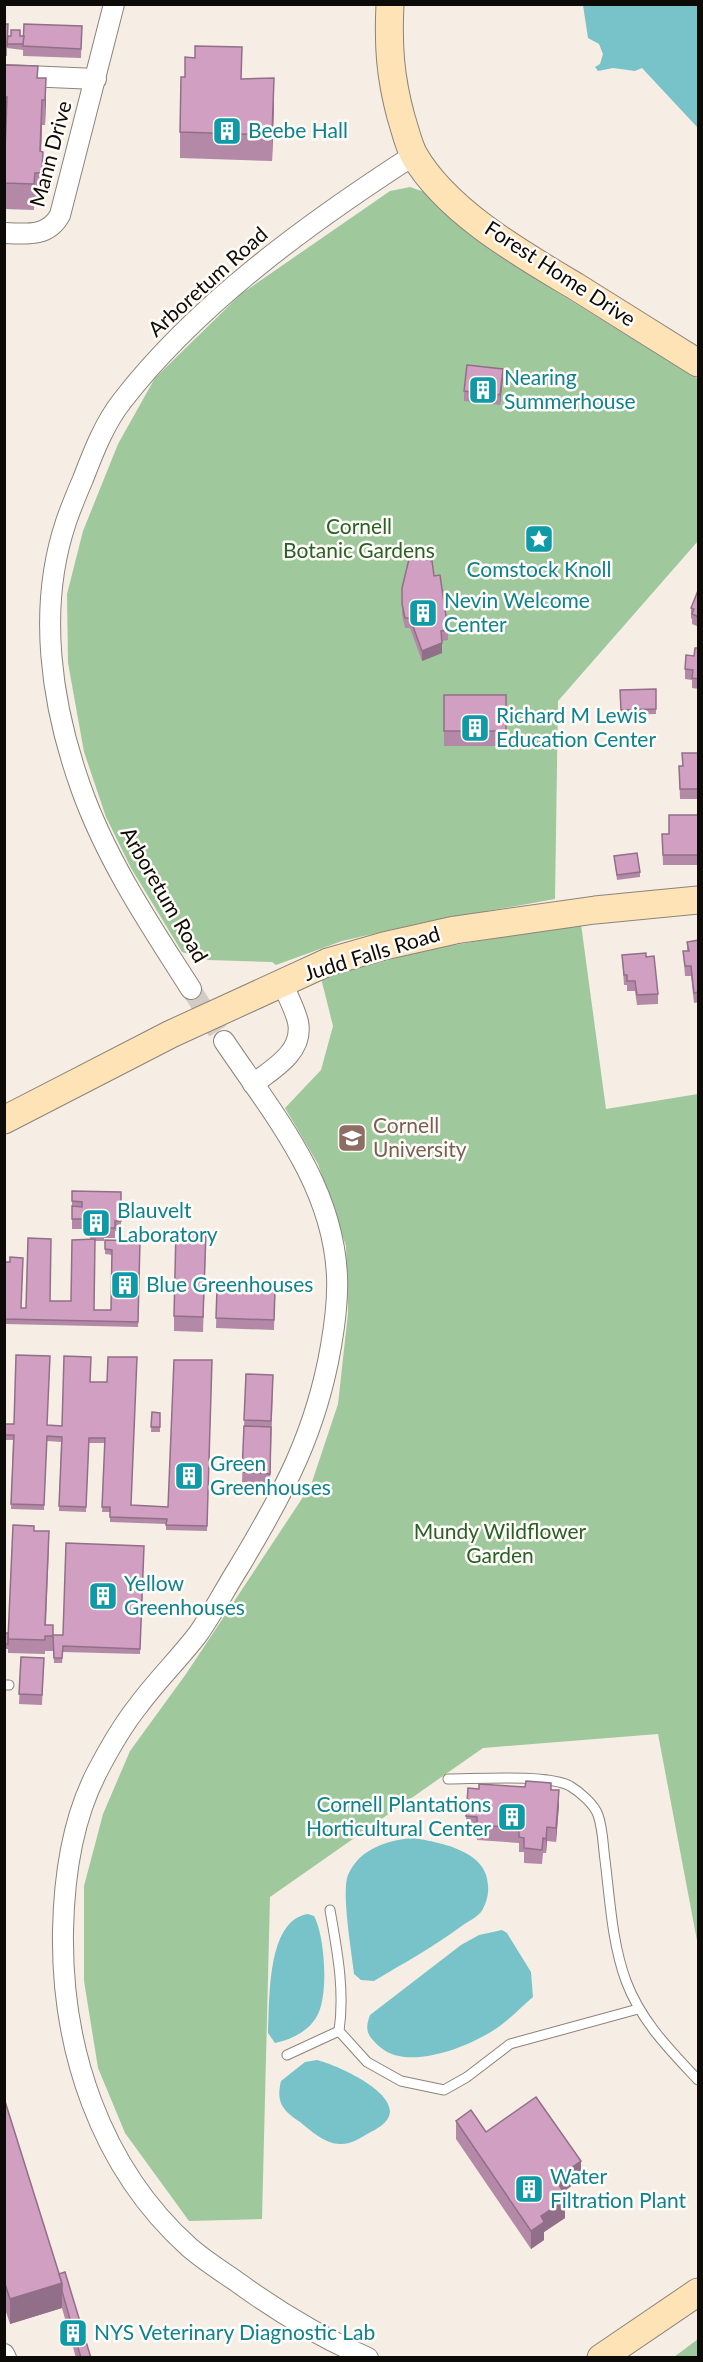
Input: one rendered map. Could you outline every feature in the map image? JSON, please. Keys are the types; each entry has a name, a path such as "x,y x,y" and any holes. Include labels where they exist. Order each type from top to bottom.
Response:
{"street":[{"name":"Mann Drive","path":"4,233 31,234 41,232 56,223 64,204 114,4"},
{"name":"Forest Home Drive","path":"390,4 388,44 393,87 414,155 434,181 459,207 502,242 699,363"},
{"name":"Mann Drive","path":"4,75 96,79"},
{"name":"Arboretum Road","path":"191,989 131,896 106,849 80,788 62,722 56,696 49,632 52,586 66,522 91,458 120,403 182,332 281,247 414,155"},
{"name":"Judd Falls Road","path":"4,1120 171,1034 328,962 384,946 455,930 573,913 699,900"},
{"path":"253,1084 285,1060 298,1037 298,1023 282,982"},
{"path":"224,1041 302,1156 321,1198 335,1252 337,1280 334,1330 325,1378 305,1443 294,1470 267,1520 201,1629 180,1658 138,1705 94,1776 77,1827 66,1881 63,1958 66,2006 75,2053 92,2104 111,2144 133,2181 159,2216 190,2248 278,2312 340,2346 368,2358"},
{"path":"601,2358 699,2292"}],"lane":[{"path":"447,1779 552,1780 570,1786 585,1798 597,1813 603,1838 616,1944 625,1980 638,2009 658,2037 699,2080"},
{"path":"330,1910 340,1965 342,2012 339,2031"},
{"path":"339,2031 367,2062 401,2081 444,2090 467,2077 510,2044 638,2009"},
{"path":"286,2055 339,2031"}],"green space":[{"name":"Cornell Botanic Gardens","path":"410,187 433,195 479,240 547,286 698,379 698,541 558,701 555,899 426,922 342,941 276,965 272,962 208,960 182,952 131,868 106,817 84,752 68,663 67,594 83,531 118,444 155,378 241,294 390,191"},
{"name":"Mundy Wildflower Garden","path":"581,924 606,1109 698,1094 698,1946 658,1734 483,1748 270,1897 262,2219 189,2221 125,2133 98,2068 84,1981 84,1886 103,1814 130,1751 186,1674 311,1485 338,1404 348,1313 346,1246 318,1164 285,1108 321,1070 333,1026 321,978 430,949"},
{"path":"698,2339 698,2357 674,2357"}],"water":[{"path":"583,5 698,5 698,128 642,68 635,71 613,68 598,71 595,67 600,64 603,54 599,44 588,38"},
{"path":"414,1838 449,1846 472,1857 480,1864 486,1873 488,1885 486,1903 477,1916 430,1947 374,1981 361,1980 354,1974 349,1938 346,1908 348,1875 353,1866 367,1852 385,1843"},
{"path":"308,1914 314,1916 318,1925 323,1951 324,1980 321,2006 314,2021 304,2030 287,2040 275,2043 268,2033 270,1983 277,1946 284,1931 294,1920"},
{"path":"502,1930 507,1933 531,1972 533,1997 509,2019 468,2044 421,2057 392,2054 373,2040 367,2029 370,2015 461,1945 479,1935"},
{"path":"317,2060 348,2072 381,2094 390,2111 385,2122 355,2141 339,2144 318,2136 289,2113 280,2100 281,2081 305,2062"}],"building":[{"path":"4,24 8,24 7,46 4,46"},
{"path":"24,24 82,26 81,49 23,46"},
{"path":"11,30 20,30 20,36 24,36 23,44 7,44"},
{"name":"Beebe Hall","path":"195,46 242,47 241,79 274,78 272,135 180,132 181,77 185,77 185,57 195,58"},
{"path":"4,65 38,66 37,78 46,78 45,100 42,100 40,151 43,152 42,173 35,173 34,184 4,183 7,97 4,97"},
{"name":"Nearing Summerhouse","path":"467,365 503,369 500,395 464,391"},
{"name":"Nevin Welcome Center","path":"410,555 432,561 434,576 440,575 448,630 441,631 442,643 422,651 410,618 405,618 402,604 402,588"},
{"path":"699,588 699,617 692,614 694,609 691,608"},
{"path":"695,648 699,648 699,679 692,678 693,670 685,669 686,655 694,656"},
{"path":"656,689 656,709 621,710 620,690"},
{"path":"444,695 506,695 506,731 444,731"},
{"path":"682,753 699,753 699,789 680,789 679,766 683,766"},
{"path":"669,815 699,815 699,855 663,855 662,834 669,834"},
{"path":"637,853 640,872 617,875 614,856"},
{"path":"699,940 699,992 694,993 691,966 685,966 683,951 689,951 687,942"},
{"path":"646,953 646,957 654,956 658,994 637,995 635,981 627,981 627,975 624,975 622,955"},
{"name":"Blauvelt Laboratory","path":"72,1191 121,1192 121,1221 115,1221 115,1228 104,1228 104,1231 95,1231 95,1235 90,1235 90,1219 72,1219 72,1206 82,1207 82,1202 72,1201"},
{"path":"176,1230 206,1231 203,1317 174,1316"},
{"name":"Blue Greenhouses","path":"28,1238 51,1239 50,1301 71,1301 72,1240 95,1239 94,1310 111,1310 112,1250 105,1249 105,1240 140,1241 138,1322 4,1319 4,1262 10,1262 10,1257 23,1258 21,1308 26,1308"},
{"path":"217,1289 275,1291 274,1320 216,1318"},
{"name":"Green Greenhouses","path":"16,1355 50,1356 47,1425 62,1426 64,1356 91,1357 90,1382 107,1382 108,1357 137,1357 131,1505 168,1507 174,1360 212,1360 207,1526 166,1525 167,1519 110,1517 110,1507 102,1507 105,1438 89,1438 86,1507 59,1506 62,1437 47,1436 44,1505 11,1504 14,1435 4,1435 4,1424 14,1424"},
{"name":"Green Greenhouses","path":"246,1374 273,1375 271,1421 244,1420"},
{"path":"152,1412 160,1413 160,1427 151,1427"},
{"name":"Green Greenhouses","path":"244,1426 271,1427 270,1474 242,1472"},
{"path":"13,1525 34,1526 34,1531 49,1531 45,1625 53,1625 53,1636 45,1636 45,1640 8,1639"},
{"name":"Yellow Greenhouses","path":"66,1543 144,1546 140,1649 63,1646 62,1658 54,1658 53,1635 63,1635"},
{"path":"4,1633 8,1633 8,1644 4,1644"},
{"path":"21,1657 44,1658 42,1695 19,1694"},
{"name":"Cornell Plantations Horticultural Center","path":"526,1781 551,1783 551,1790 559,1790 556,1828 547,1827 542,1850 524,1848 524,1838 519,1837 519,1828 477,1825 477,1817 466,1816 468,1788 479,1789 479,1784 525,1787"},
{"name":"Water Filtration Plant","path":"536,2097 581,2161 555,2179 563,2191 560,2193 565,2200 541,2216 544,2222 531,2231 456,2121 471,2110 486,2132"},
{"path":"4,2098 62,2283 10,2299 4,2281"},
{"path":"65,2272 91,2358 81,2358 62,2291 59,2274"}],"tunnel":[{"path":"191,989 224,1041"}],"place":[{"name":"Beebe Hall","path":"227,131"},
{"name":"Nearing Summerhouse","path":"483,390"},
{"name":"Comstock Knoll","path":"539,539"},
{"name":"Nevin Welcome Center","path":"423,613"},
{"name":"Richard M Lewis Education Center","path":"475,728"},
{"name":"Cornell University","path":"352,1138"},
{"name":"Blauvelt Laboratory","path":"96,1223"},
{"name":"Blue Greenhouses","path":"125,1285"},
{"name":"Green Greenhouses","path":"189,1476"},
{"name":"Yellow Greenhouses","path":"103,1596"},
{"name":"Cornell Plantations Horticultural Center","path":"512,1817"},
{"name":"Water Filtration Plant","path":"529,2189"},
{"name":"NYS Veterinary Diagnostic Lab","path":"73,2333"}]}
